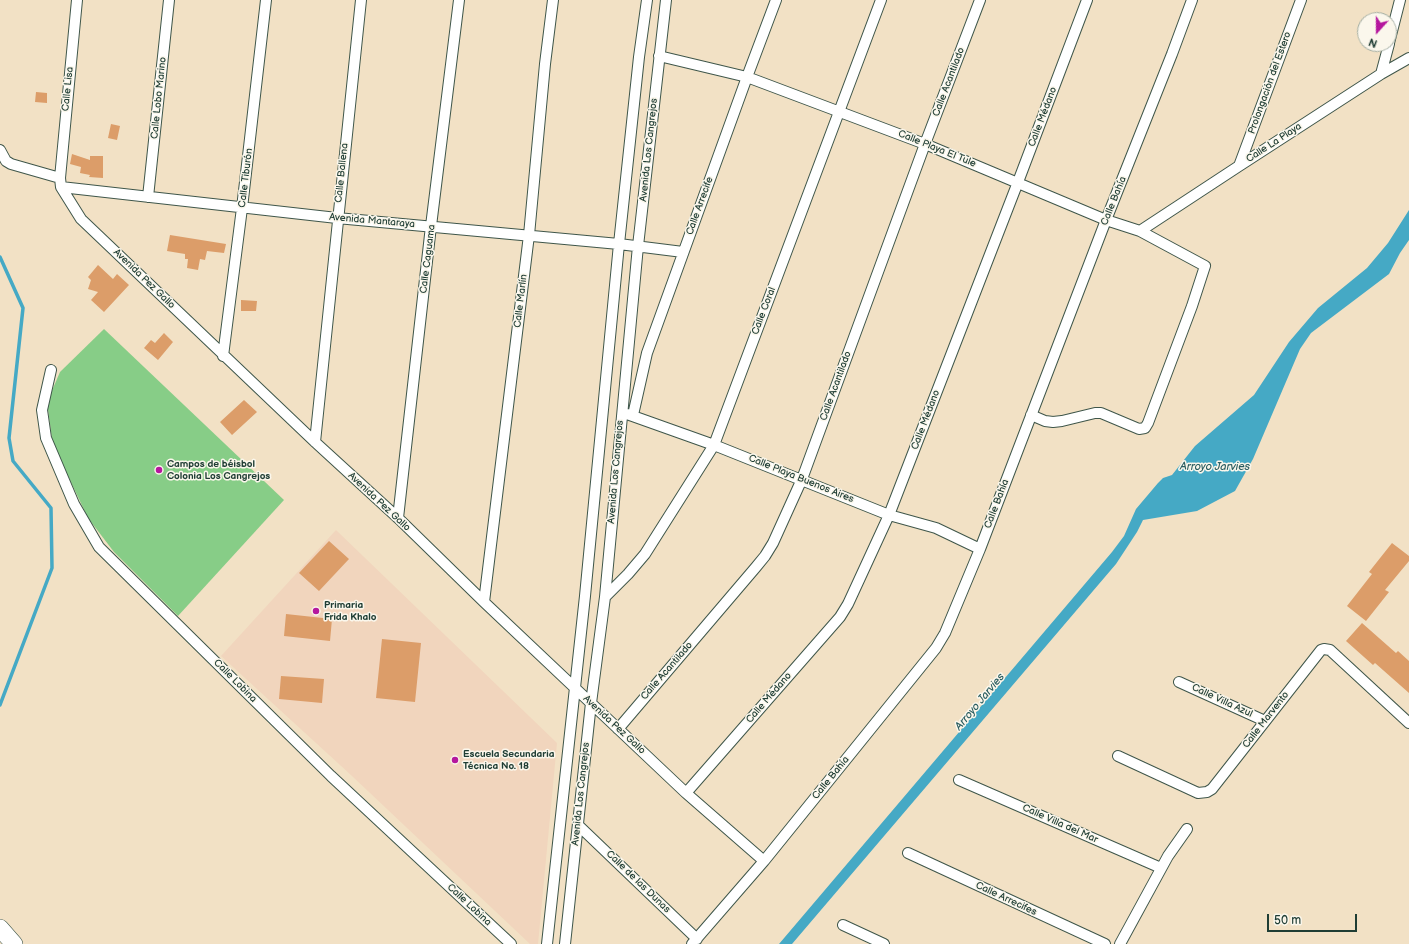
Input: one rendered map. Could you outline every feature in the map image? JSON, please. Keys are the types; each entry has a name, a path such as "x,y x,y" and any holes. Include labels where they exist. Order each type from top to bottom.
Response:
{"highway":[{"path":"0,928 14,944"}],"street":[{"name":"Calle Lisa","path":"60,183 77,0"},
{"name":"Calle Lobo Marino","path":"148,196 170,0"},
{"name":"Calle Tiburón","path":"223,356 266,0"},
{"name":"Calle Ballena","path":"315,442 337,218 361,0"},
{"name":"Calle Caguama","path":"398,518 431,226 459,0"},
{"name":"Calle Marlín","path":"484,602 529,235 545,64 553,0"},
{"name":"Avenida Los Cangrejos","path":"547,944 585,596 619,244 638,65 647,0"},
{"name":"Avenida Los Cangrejos","path":"565,944 591,703 605,598 638,246 666,0"},
{"name":"Calle Arrecife","path":"633,415 647,353 776,0"},
{"name":"Calle Coral","path":"605,598 645,554 714,445 881,0"},
{"name":"Calle Acantilado","path":"618,729 765,556 802,479 925,144 980,0"},
{"name":"Calle Médano","path":"686,793 840,617 848,604 890,515 1087,0"},
{"name":"Calle Bahía","path":"695,941 764,861 936,648 945,633 980,549 1192,0"},
{"name":"Prolongación del Estero","path":"1239,166 1300,0"},
{"path":"1397,12 1400,0"},
{"path":"1381,74 1387,52"},
{"name":"Calle Playa El Tule","path":"659,56 747,77 925,144 1106,220 1140,232 1206,266 1145,428 1139,430 1095,412 1053,422 1045,421 1031,415"},
{"name":"Calle La Playa","path":"1140,232 1381,74 1409,58"},
{"path":"0,150 6,161 11,164 60,183"},
{"name":"Avenida Mantaraya","path":"60,183 242,208 529,235 683,252"},
{"name":"Avenida Pez Gallo","path":"60,183 81,219 223,356 398,518 484,602 686,793 764,861"},
{"name":"Calle Lobina","path":"51,370 42,410 46,438 74,504 99,547 331,776 511,944"},
{"name":"Calle Playa Buenos Aires","path":"622,413 633,415 714,445 890,515 936,528 980,549"},
{"name":"Calle Marvento","path":"1118,756 1198,793 1203,793 1212,789 1321,650 1324,649 1330,650 1409,723"},
{"name":"Calle Villa Azul","path":"1179,682 1265,721"},
{"name":"Calle Villa del Mar","path":"959,780 1161,868"},
{"name":"Calle de las Dunas","path":"578,825 695,941"},
{"path":"1120,944 1161,868 1187,829"},
{"name":"Calle Arrecifes","path":"908,853 1105,944"},
{"path":"843,925 884,944"}],"shaded area":[{"name":"Escuela Secundaria Técnica No. 18","path":"336,530 557,743 538,944 530,944 352,776 221,656"}],"green space":[{"name":"Campos de béisbol Colonia Los Cangrejos","path":"104,329 284,500 178,616 114,552 88,518 57,453 52,439 47,402 60,372"}],"water":[{"name":"Arroyo Jarvies","path":"1409,210 1409,240 1389,274 1311,333 1300,349 1253,459 1235,491 1197,511 1143,520 1116,564 792,944 779,944 1112,552 1124,536 1136,509 1158,483 1163,478 1172,475 1195,446 1254,395 1289,342 1318,308 1367,268 1388,243"}],"building":[{"path":"36,92 47,93 47,103 35,102"},
{"path":"111,124 120,126 117,140 108,138"},
{"path":"72,154 90,160 90,156 103,156 103,178 89,177 90,175 80,173 81,167 70,164"},
{"path":"170,235 226,244 224,253 207,251 205,260 200,259 198,270 187,268 188,259 185,259 185,254 167,251"},
{"path":"98,265 113,279 117,274 129,285 104,312 91,300 98,292 88,289 91,280 88,277"},
{"path":"241,300 257,301 256,311 241,311"},
{"path":"164,333 173,342 158,360 144,348 151,340 155,343"},
{"path":"244,400 257,412 232,435 220,422"},
{"path":"329,541 349,559 319,591 299,573"},
{"path":"1392,543 1409,556 1409,561 1385,590 1389,592 1366,621 1347,606 1372,574 1369,572"},
{"path":"286,614 332,619 330,641 284,636"},
{"path":"1362,623 1396,653 1398,651 1409,661 1409,693 1375,663 1373,665 1346,641"},
{"path":"382,639 421,643 415,702 376,698"},
{"path":"281,676 324,679 322,703 279,699"}],"waterway":[{"path":"0,257 23,308 9,438 13,461 51,508 52,568 0,705"}],"place":[{"name":"Campos de béisbol Colonia Los Cangrejos","path":"159,470"},
{"name":"Primaria Frida Khalo","path":"316,611"},
{"name":"Escuela Secundaria Técnica No. 18","path":"455,760"}]}
